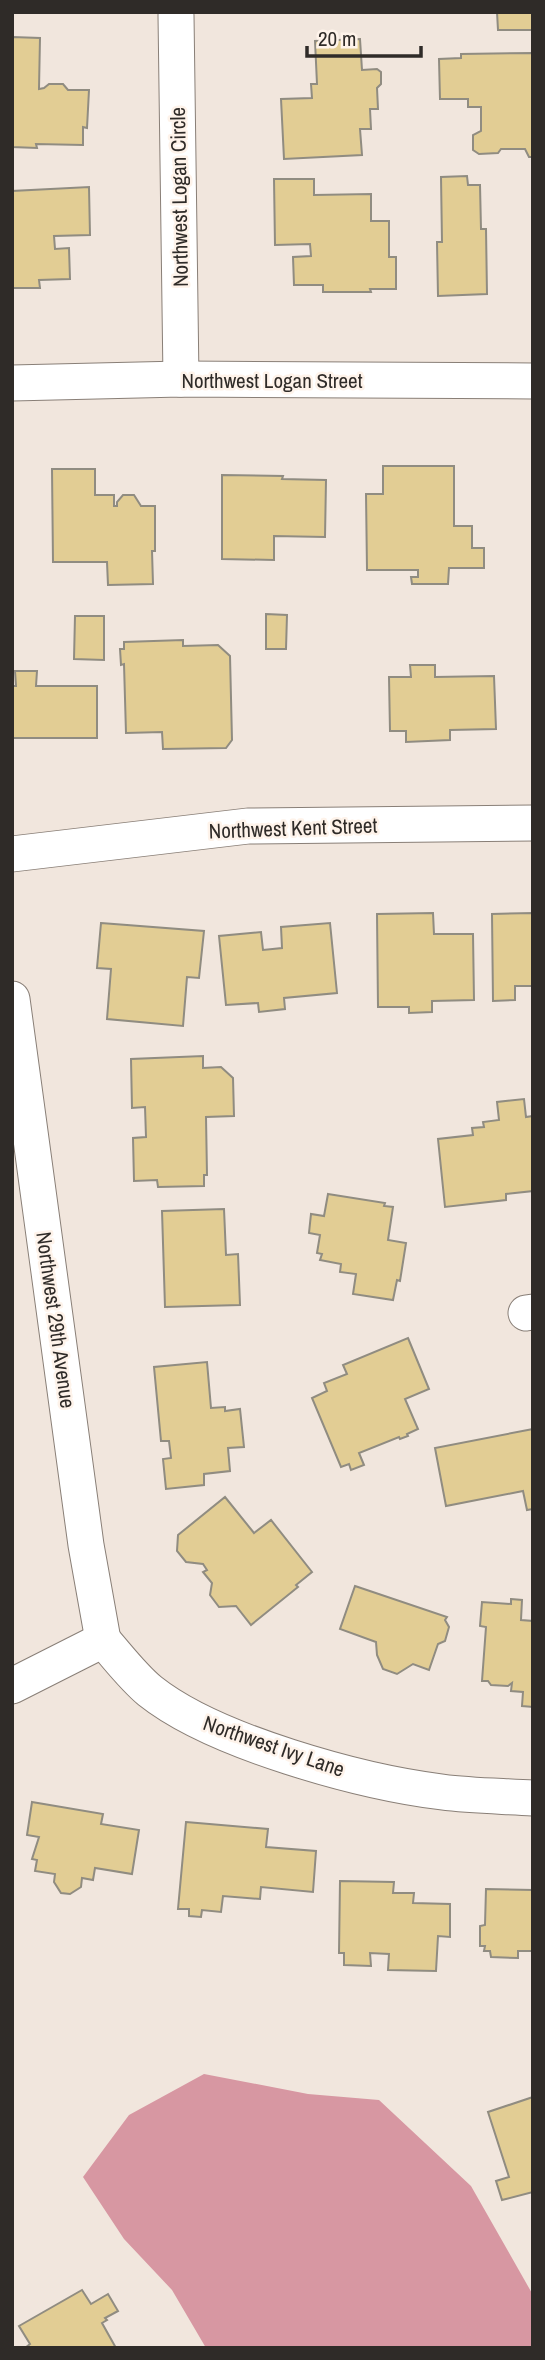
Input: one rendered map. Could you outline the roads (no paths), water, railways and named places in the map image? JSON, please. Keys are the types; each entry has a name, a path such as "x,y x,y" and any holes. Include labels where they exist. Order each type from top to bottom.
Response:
{"street":[{"name":"Northwest Logan Circle","path":"176,15 181,379"},
{"name":"Northwest Logan Street","path":"12,383 181,379 533,381"},
{"name":"Northwest Kent Street","path":"12,854 248,826 533,823"},
{"name":"Northwest 29th Avenue","path":"12,999 86,1545 103,1640"},
{"path":"12,1686 103,1640"},
{"name":"Northwest Ivy Lane","path":"103,1640 150,1691 202,1723 281,1753 357,1775 442,1792 533,1798"}]}
